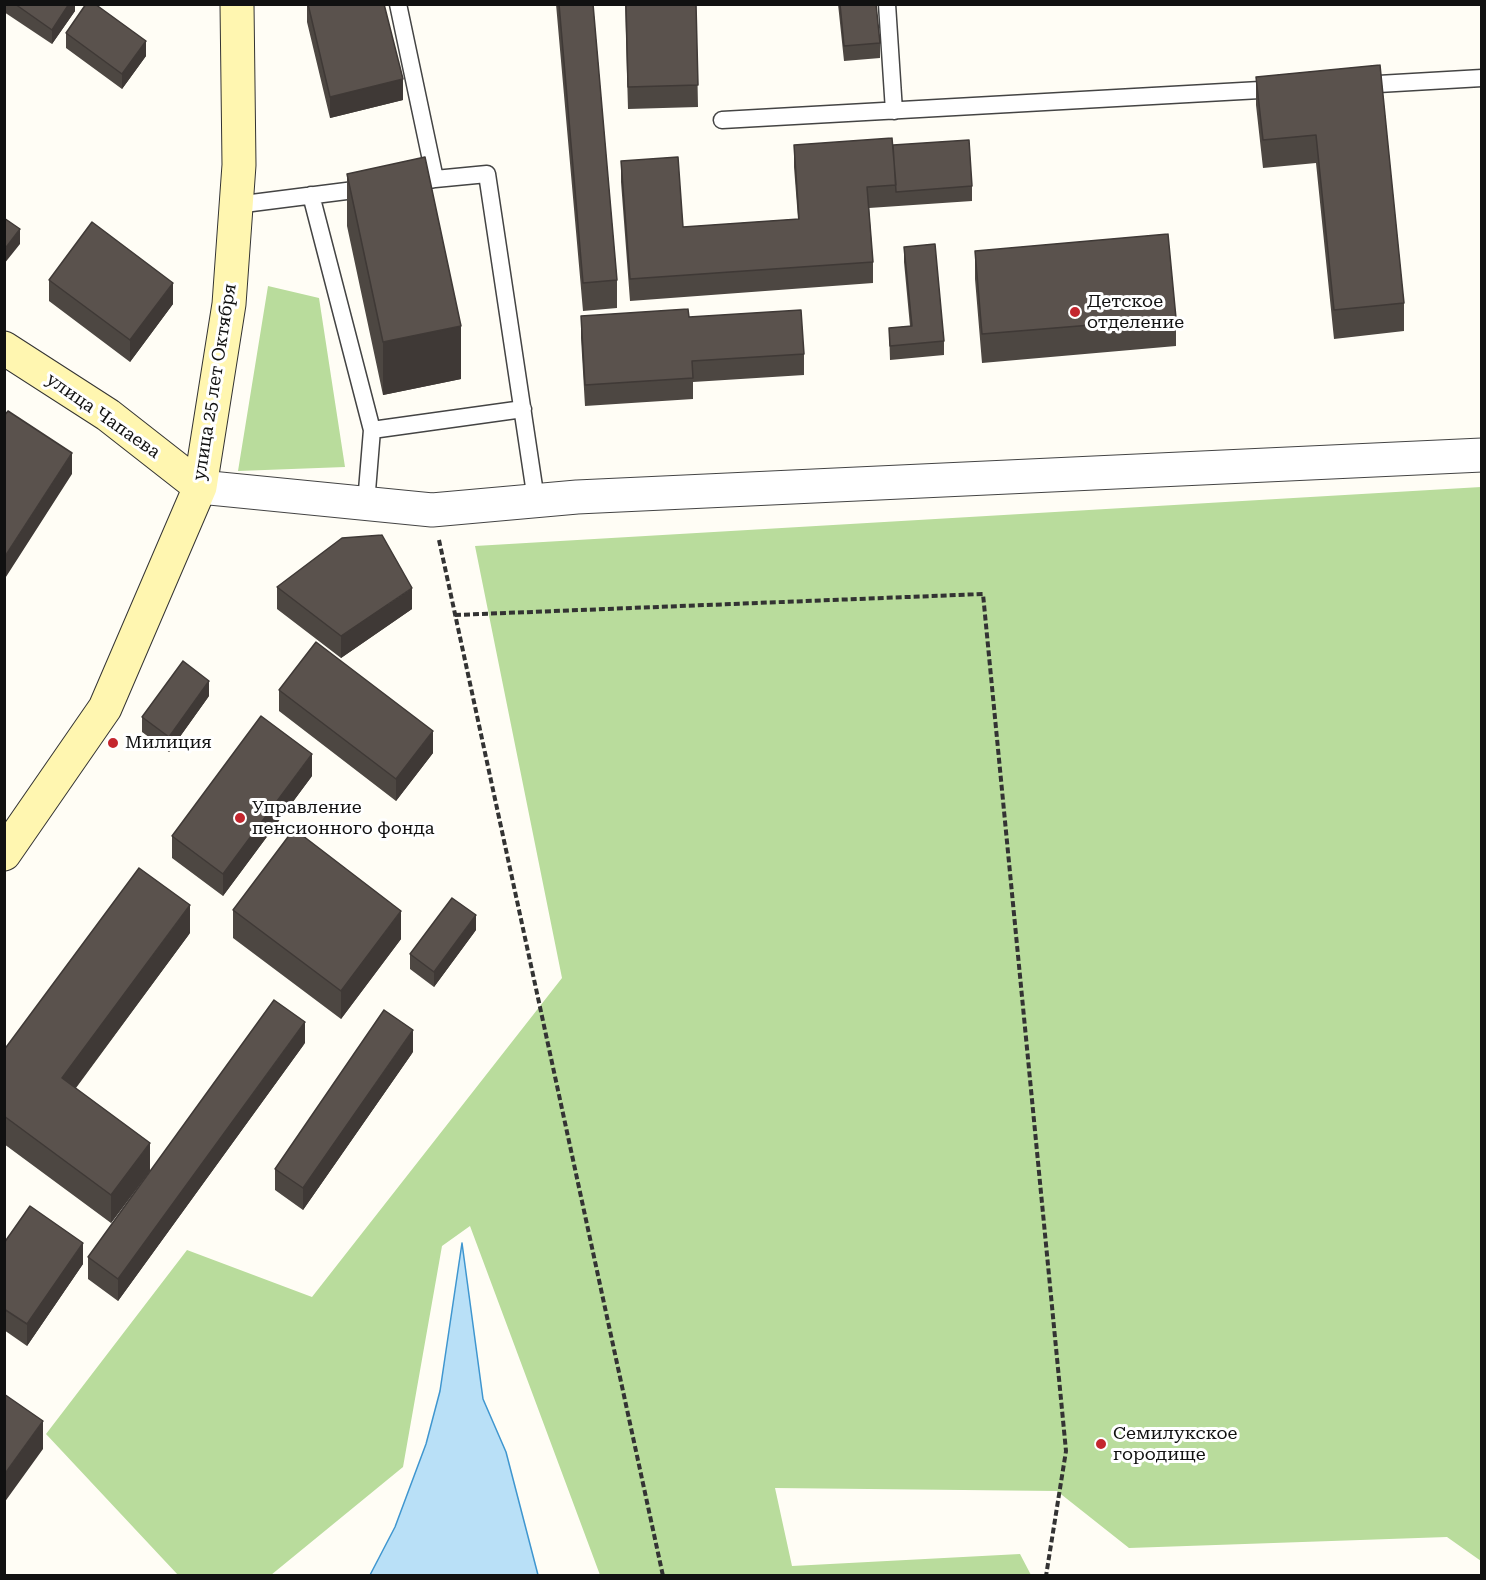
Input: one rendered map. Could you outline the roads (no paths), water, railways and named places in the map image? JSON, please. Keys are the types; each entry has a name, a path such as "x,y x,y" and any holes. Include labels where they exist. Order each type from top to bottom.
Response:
{"street":[{"name":"улица 25 лет Октября","path":"4,854 105,708 200,487 229,304 239,165 233,7"},
{"name":"улица Чапаева","path":"5,348 108,415 200,487"},
{"path":"200,487 432,510 536,500 1482,455"}],"lane":[{"path":"398,4 435,180"},
{"path":"887,4 894,111"},
{"path":"1341,86 1482,78"},
{"path":"722,120 1293,88"},
{"path":"412,182 487,174 536,500"},
{"path":"236,205 390,185"},
{"path":"311,195 372,430 366,503"},
{"path":"372,430 523,409"}],"water":[{"path":"462,1243 483,1399 506,1452 538,1575 370,1575 395,1527 426,1444 440,1391"}],"place":[{"name":"Детское отделение","path":"1075,312"},
{"name":"Милиция","path":"113,743"},
{"name":"Управление пенсионного фонда","path":"240,818"},
{"name":"Семилукское городище","path":"1101,1444"}]}
